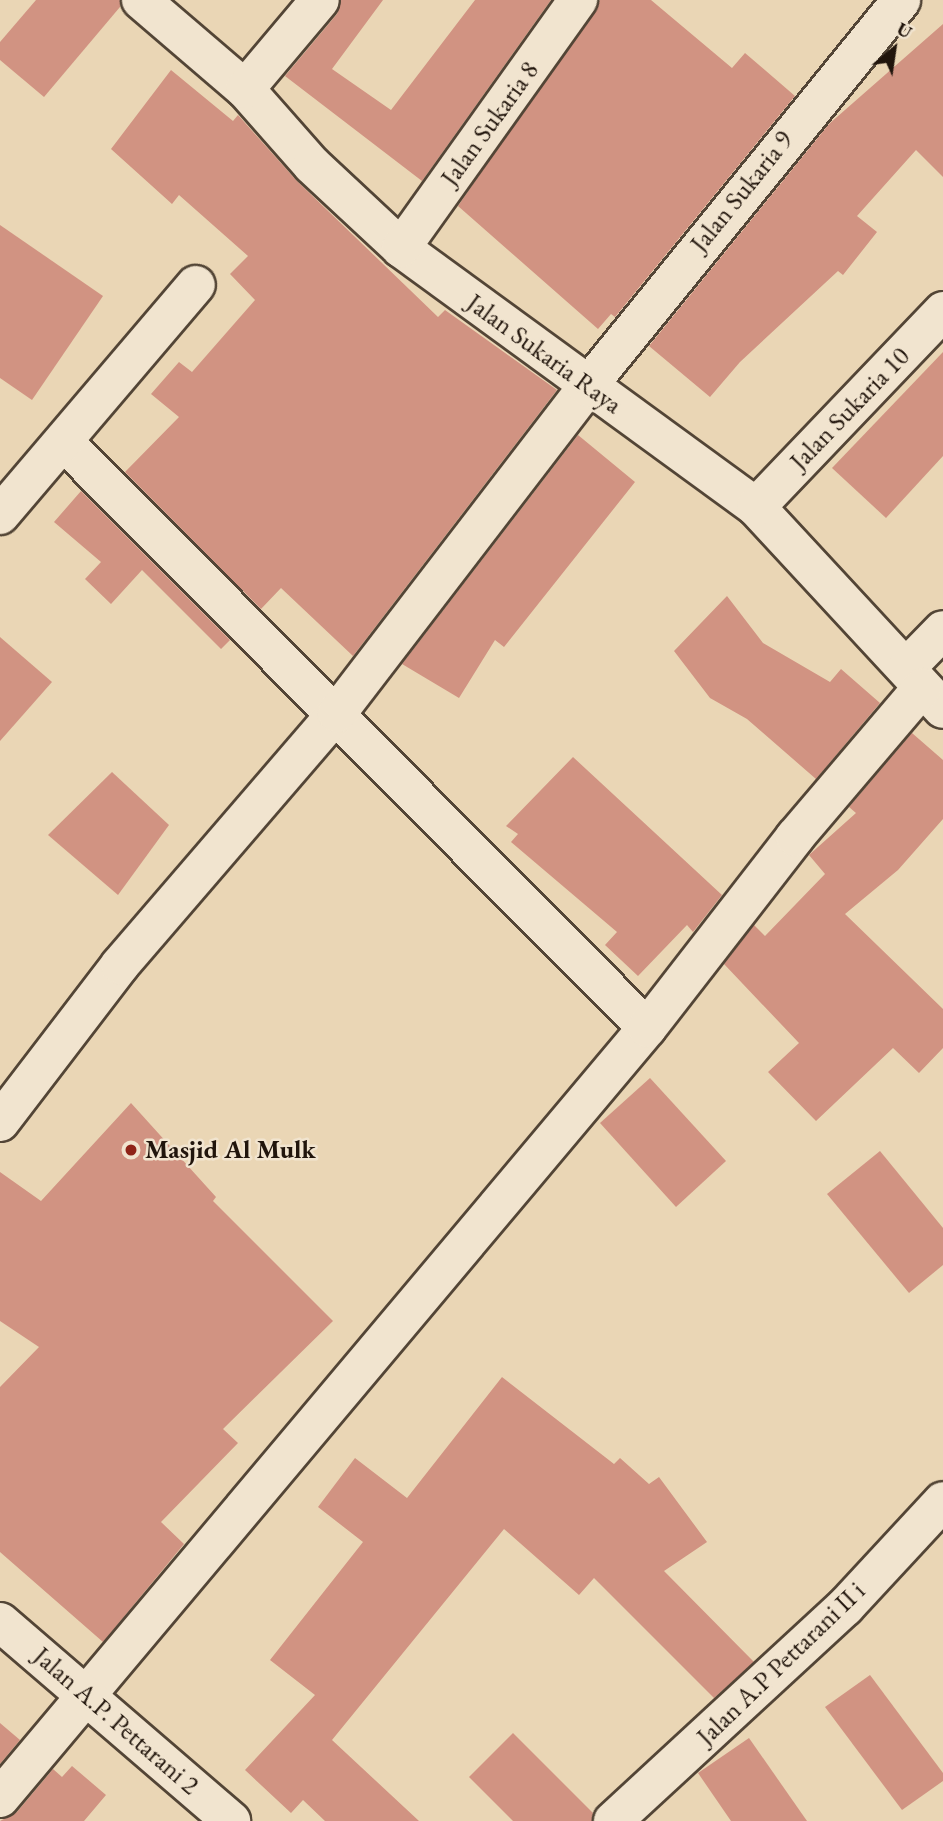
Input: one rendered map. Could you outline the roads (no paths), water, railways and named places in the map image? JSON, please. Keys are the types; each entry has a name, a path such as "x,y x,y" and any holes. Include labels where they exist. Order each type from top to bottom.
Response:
{"street":[{"name":"Jalan Sukaria Raya","path":"141,0 245,89 312,165 401,248 587,387 756,507 924,688"},
{"path":"245,89 320,0"},
{"name":"Jalan Sukaria 8","path":"401,248 578,0"},
{"name":"Jalan Sukaria 9","path":"0,1122 120,965 337,713 587,387 901,0"},
{"path":"0,515 65,443 196,285"},
{"name":"Jalan Sukaria 10","path":"756,507 943,311"},
{"path":"65,443 648,1028"},
{"path":"0,1798 85,1693 648,1028 795,837 924,688 943,630"},
{"name":"Jalan A.P Pettarani II i","path":"613,1821 845,1607 943,1501"},
{"name":"Jalan A.P. Pettarani 2","path":"0,1622 231,1821"}],"place":[{"name":"Masjid Al Mulk","path":"131,1150"}]}
